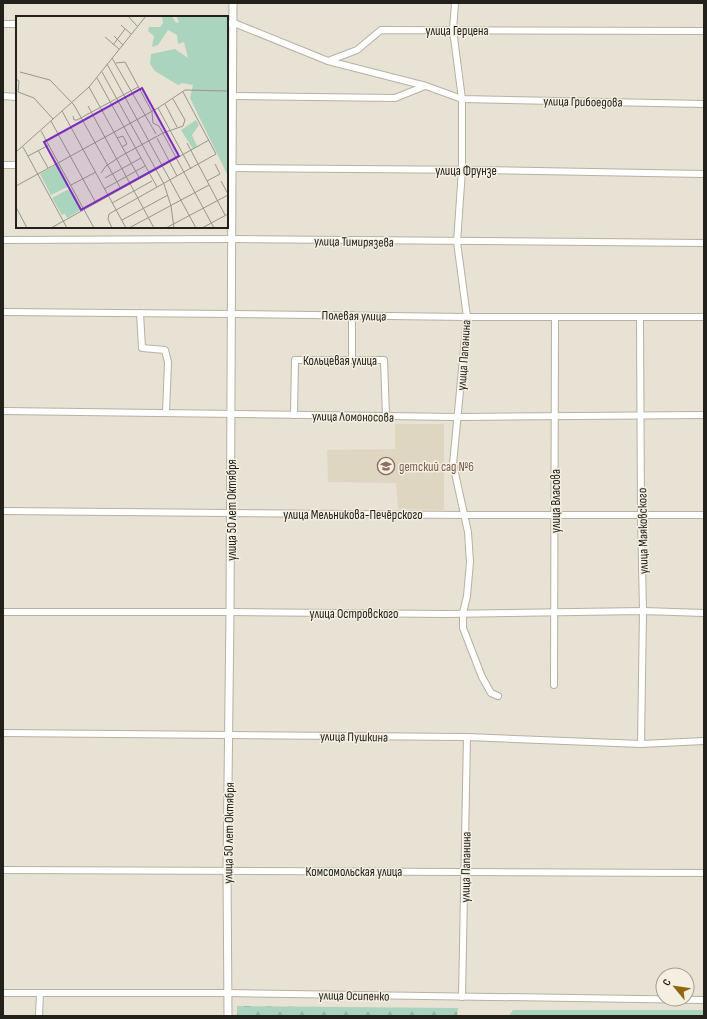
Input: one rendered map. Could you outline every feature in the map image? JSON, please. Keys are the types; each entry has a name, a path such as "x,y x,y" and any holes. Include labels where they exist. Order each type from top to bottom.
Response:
{"street":[{"name":"улица 50 лет Октября","path":"228,1016 227,870 231,513 231,239 229,168 230,23 234,3"},
{"name":"улица Папанина","path":"455,3 453,30 462,99 462,170 457,242 467,317 453,464 468,532 470,562 467,596 463,614 463,628 482,677 491,693 498,696"},
{"path":"230,23 328,61"},
{"path":"3,24 16,24"},
{"name":"улица Герцена","path":"328,61 357,50 381,30 704,31"},
{"name":"улица Грибоедова","path":"328,61 426,86 462,99 704,104"},
{"path":"230,96 395,98 426,86"},
{"path":"3,96 16,97"},
{"path":"3,165 16,165"},
{"name":"улица Фрунзе","path":"229,168 704,174"},
{"name":"улица Тимирязева","path":"3,240 231,239 704,243"},
{"name":"Полевая улица","path":"3,312 555,318 704,318"},
{"path":"140,313 142,348 165,350 168,362 166,413"},
{"path":"352,316 352,360"},
{"name":"улица Власова","path":"554,685 555,318"},
{"name":"улица Маяковского","path":"640,318 643,612 641,744"},
{"name":"Кольцевая улица","path":"294,415 295,360 384,360 386,416"},
{"name":"улица Ломоносова","path":"3,411 458,417 704,415"},
{"name":"улица Мельникова-Печёрского","path":"3,511 464,515 704,515"},
{"name":"улица Островского","path":"3,612 463,614 554,612 704,613"},
{"name":"улица Пушкина","path":"3,733 467,737 641,744 704,740"},
{"name":"улица Папанина","path":"462,997 467,737"},
{"name":"Комсомольская улица","path":"3,870 704,873"},
{"name":"улица Осипенко","path":"3,993 227,993 704,1000"},
{"path":"40,993 40,1016"}],"shaded area":[{"name":"детский сад №6","path":"395,424 444,424 444,510 398,509 396,483 328,482 327,450 395,449"}],"green space":[{"path":"237,1006 458,1008 457,1016 237,1016"},
{"path":"513,1010 703,1010 703,1016 509,1016"}],"place":[{"name":"детский сад №6","path":"386,466"}]}
